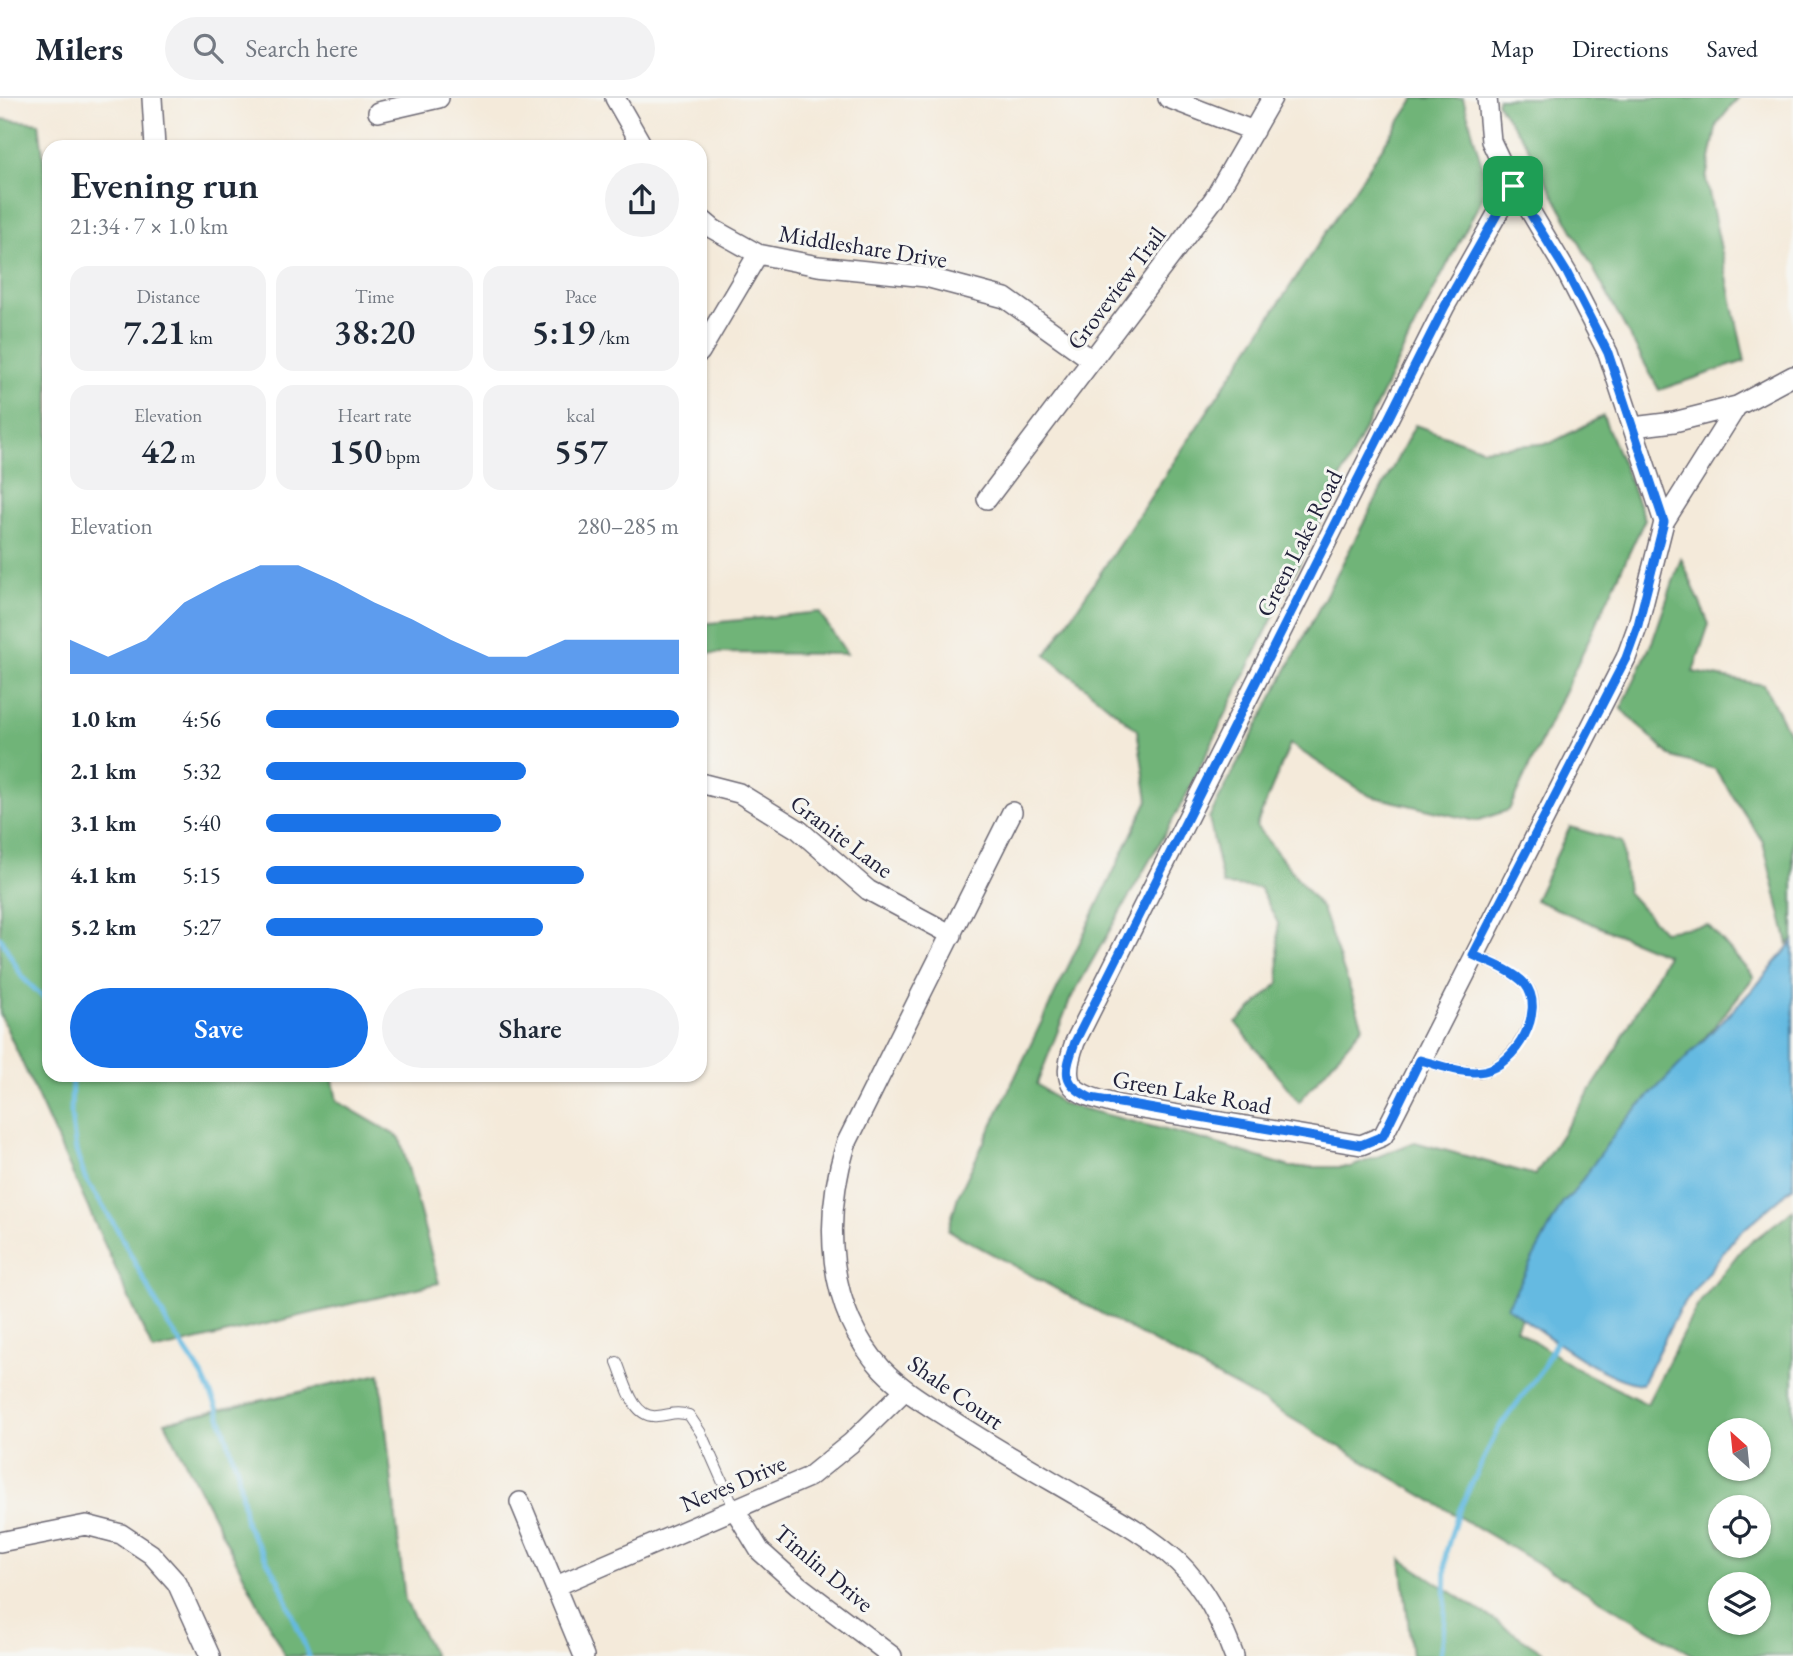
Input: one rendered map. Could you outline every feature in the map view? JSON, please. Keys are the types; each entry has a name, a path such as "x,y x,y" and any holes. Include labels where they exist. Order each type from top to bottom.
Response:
{"street":[{"path":"152,98 155,140"},
{"path":"378,111 439,98"},
{"path":"615,98 639,140"},
{"path":"1168,98 1254,131"},
{"name":"Groveview Trail","path":"987,499 1214,199 1272,98"},
{"path":"1487,98 1491,141 1513,186 1585,305 1608,353 1664,522"},
{"name":"Green Lake Road","path":"1513,186 1427,343 1075,1042 1066,1070 1071,1085 1091,1098 1118,1105 1361,1145 1383,1136 1626,658 1638,625 1664,522 1737,406"},
{"name":"Middleshare Drive","path":"707,224 758,254 818,266 926,277 1005,298 1092,360"},
{"path":"707,340 758,254"},
{"path":"1633,427 1674,422 1737,406 1793,376"},
{"name":"Granite Lane","path":"707,785 739,793 799,830 868,890 952,935"},
{"name":"Shale Court","path":"1012,812 846,1144 836,1178 832,1208 832,1244 837,1281 850,1318 881,1368 905,1390 989,1444 1149,1537 1196,1583 1219,1617 1234,1656"},
{"name":"Neves Drive","path":"556,1586 809,1477 851,1443 905,1390"},
{"path":"520,1502 584,1656"},
{"name":"Timlin Drive","path":"735,1510 760,1552 892,1656"},
{"path":"0,1542 86,1525 121,1534 151,1553 177,1583 210,1656"}],"lane":[{"path":"1420,1060 1456,1070 1485,1071 1502,1062 1521,1043 1530,1015 1532,995 1523,982 1473,955"},
{"path":"617,1362 636,1407 643,1414 659,1416 674,1411 689,1415 701,1433 735,1510"}],"green space":[{"path":"1415,98 1463,98 1488,187 1412,332 1184,800 1070,1000 1037,1084 1061,1103 1208,1141 1290,1167 1351,1167 1415,1142 1535,1175 1609,1062 1667,955 1535,900 1570,827 1622,842 1627,892 1663,931 1708,925 1754,977 1673,1077 1557,1236 1516,1329 1575,1368 1647,1404 1697,1306 1742,1249 1793,1210 1793,1449 1790,1455 1793,1464 1793,1656 1695,1656 1262,1401 948,1230 958,1196 1148,800 1137,730 1046,655"},
{"path":"1498,98 1738,98 1717,124 1706,179 1745,361 1659,390 1526,144 1497,103"},
{"path":"0,119 39,123 42,147 42,1082 333,1082 337,1101 400,1138 439,1283 153,1351 0,1014"},
{"path":"1603,416 1645,519 1509,810 1476,821 1370,796 1290,744 1256,826 1322,909 1363,1026 1299,1102 1236,1023 1279,983 1278,923 1260,888 1223,885 1209,818 1415,425 1483,449 1551,443"},
{"path":"1681,558 1709,624 1693,672 1764,685 1793,741 1793,939 1788,944 1763,842 1715,769 1672,757 1621,709 1653,640"},
{"path":"819,612 847,654 707,653 707,623"},
{"path":"380,1374 405,1600 434,1656 285,1656 165,1422"},
{"path":"1401,1559 1549,1656 1412,1656"}],"water":[{"path":"1793,942 1793,1187 1735,1237 1679,1310 1642,1384 1626,1381 1572,1353 1507,1307 1563,1202 1572,1194 1621,1125 1756,986"}],"waterway":[{"path":"0,937 22,977 42,996"},
{"path":"72,1082 71,1115 76,1151 85,1178 117,1229 167,1323 202,1375 217,1407 238,1472 246,1525 279,1581 309,1656"},
{"path":"1440,1656 1445,1619 1446,1552 1457,1515 1498,1429 1541,1371 1556,1342"}],"route":[{"path":"1513,186 1567,273 1608,353 1664,522 1638,625 1626,658 1473,955 1523,982 1532,995 1530,1015 1521,1043 1502,1062 1485,1071 1456,1070 1420,1060 1390,1126 1376,1141 1361,1145 1118,1105 1091,1098 1071,1085 1068,1078 1066,1070 1075,1042 1445,306 1513,186"}]}
